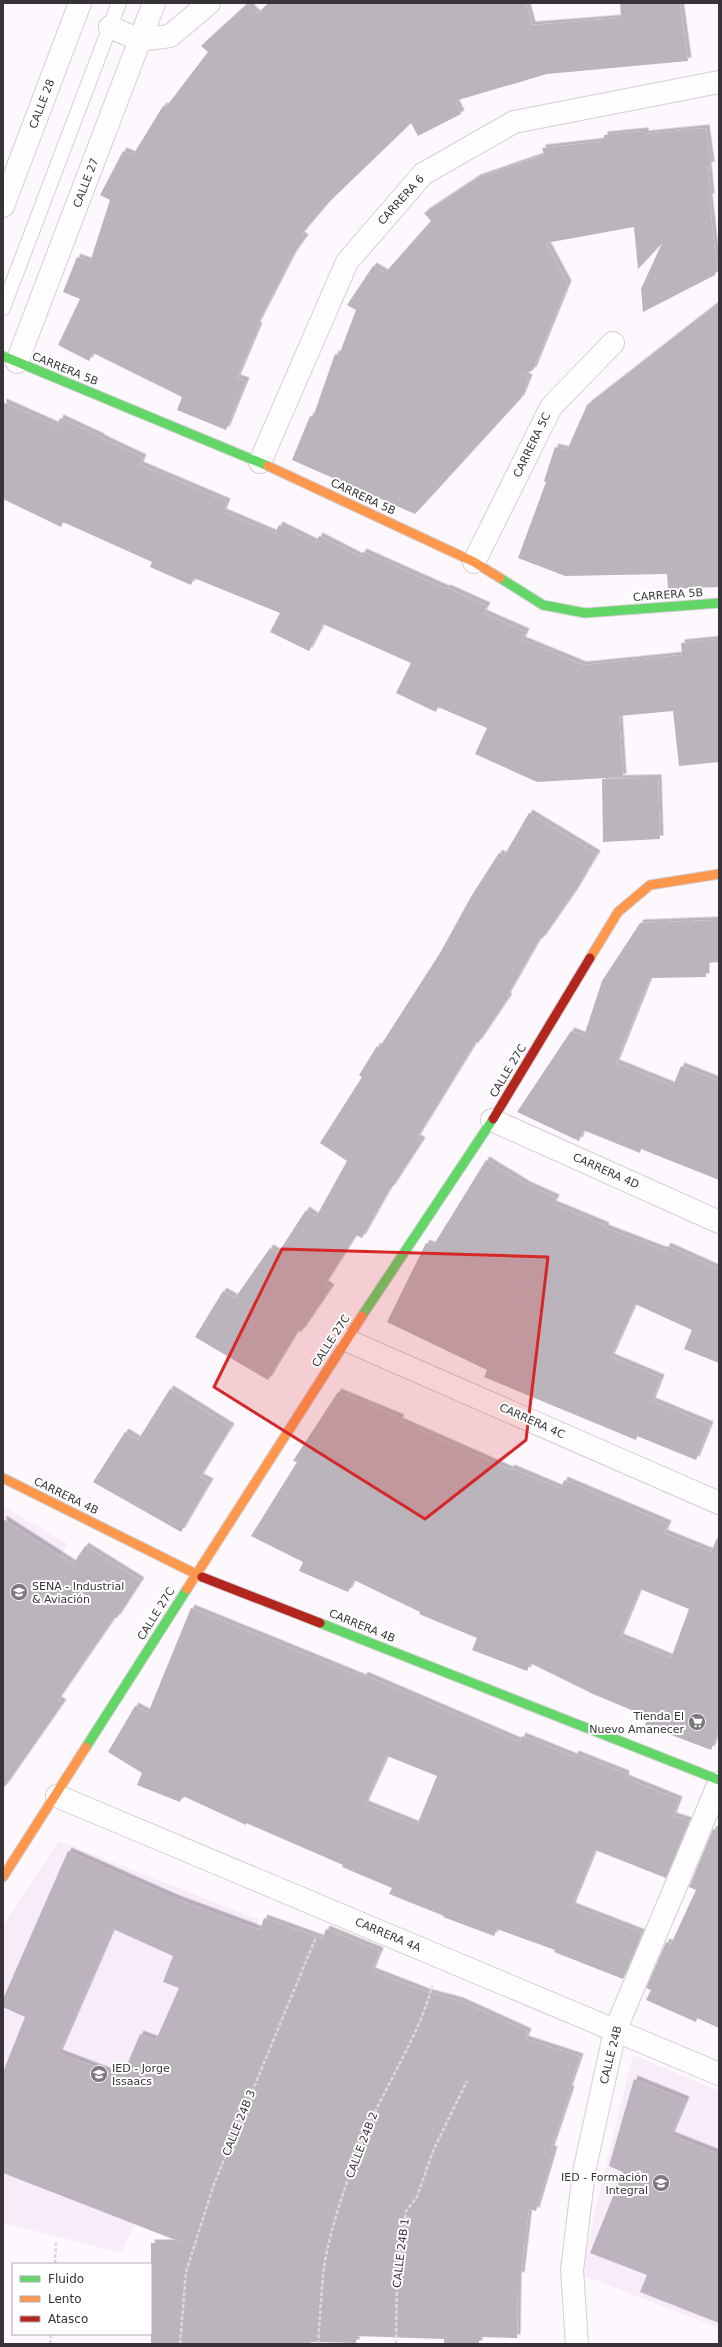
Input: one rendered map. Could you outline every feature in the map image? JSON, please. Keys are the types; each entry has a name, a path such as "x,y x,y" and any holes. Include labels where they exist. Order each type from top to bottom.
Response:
{"street":[{"name":"CALLE 28","path":"3,206 80,3"},
{"name":"CALLE 27","path":"10,359 154,3"},
{"path":"110,27 140,40 170,36 209,3"},
{"name":"CARRERA 6","path":"260,462 347,262 423,174 514,122 719,82"},
{"name":"CARRERA 5C","path":"474,562 551,407 613,343"},
{"name":"CARRERA 5B","path":"10,359 260,462 474,562 543,605 585,613 719,603"},
{"name":"CALLE 27C","path":"3,1877 57,1796 196,1574 346,1340 492,1120 618,912 650,885 719,874"},
{"name":"CARRERA 4D","path":"492,1120 719,1222"},
{"name":"CARRERA 4C","path":"346,1340 719,1503"},
{"name":"CARRERA 4B","path":"3,1478 196,1574 719,1782"},
{"name":"CALLE 24B","path":"577,2344 572,2270 584,2172 616,2031 719,1782"},
{"name":"CARRERA 4A","path":"57,1796 719,2074"}],"lane":[{"path":"3,308 119,3"}],"path":[{"name":"CALLE 24B 3","path":"180,2344 186,2272 214,2184 327,1909"},
{"name":"CALLE 24B 2","path":"318,2344 324,2267 348,2184 364,2136 385,2088 406,2051 431,1990 440,1956"},
{"name":"CALLE 24B 1","path":"396,2344 397,2274 406,2211 417,2197 432,2151 467,2081"},
{"path":"55,2263 56,2243"}],"highlighted area":[{"path":"282,1249 548,1257 526,1440 425,1519 214,1387"}],"shaded area":[{"name":"SENA - Industrial & Aviación","path":"3,1506 68,1544 3,1640"},
{"name":"IED - Jorge Issaacs","path":"59,1841 259,1920 122,2253 3,2223 3,1926"},
{"name":"IED - Formación Integral","path":"633,2055 719,2091 719,2328 580,2274"}],"building":[{"path":"269,3 526,3 532,25 621,18 620,3 680,3 688,61 547,74 455,101 461,114 418,136 411,123 328,203 301,235 305,238 293,255 257,325 259,326 237,378 246,381 226,430 177,410 182,397 93,353 89,361 58,345 80,299 63,292 77,257 90,262 110,200 100,195 123,151 133,155 163,106 166,107 208,52 201,46 247,4 257,14"},
{"path":"706,128 711,165 708,166 711,197 709,197 717,269 715,269 715,275 643,312 641,289 662,243 638,269 634,227 546,243 568,284 533,370 523,375 529,378 521,398 415,514 292,460 310,416 313,417 335,354 339,355 356,310 347,305 373,266 385,273 431,221 424,213 477,178 544,155 542,148 604,141 604,135 645,131 645,134"},
{"path":"719,302 719,587 668,589 667,574 565,576 518,558 546,482 544,481 555,447 567,450 587,405"},
{"path":"3,402 57,426 60,418 101,437 143,458 140,465 227,502 223,512 275,534 279,525 316,543 319,536 360,557 363,552 487,606 483,613 526,632 522,640 583,665 682,655 681,643 719,639 719,762 679,766 673,711 619,716 623,777 537,782 475,754 487,728 438,707 436,712 396,693 411,663 323,624 309,651 270,632 280,613 194,578 191,585 150,567 152,562 63,522 61,527 3,499"},
{"path":"658,778 660,839 603,842 602,779"},
{"path":"529,813 597,854 574,893 542,939 540,938 507,996 509,997 478,1043 476,1042 417,1138 422,1141 391,1189 390,1188 362,1238 356,1235 325,1284 331,1288 301,1332 298,1330 268,1380 195,1337 223,1291 235,1298 270,1248 278,1253 306,1210 316,1217 347,1161 320,1143 362,1077 359,1075 377,1046 379,1048 440,953 472,895 499,853 504,856"},
{"path":"719,920 719,962 706,963 706,977 650,978 616,1063 673,1086 681,1066 719,1081 719,1180 641,1149 640,1153 583,1130 579,1141 517,1112 571,1031 584,1036 602,981 640,923"},
{"path":"486,1160 527,1185 556,1198 553,1204 606,1226 605,1228 665,1251 667,1246 718,1269 719,1267 719,1363 684,1349 692,1330 635,1304 611,1357 661,1378 652,1401 710,1425 696,1460 637,1436 636,1440 484,1377 487,1370 387,1322 426,1243 433,1246"},
{"path":"170,1389 231,1427 200,1477 210,1482 181,1532 93,1482 125,1432 138,1440"},
{"path":"338,1392 401,1418 399,1421 510,1470 511,1468 561,1489 564,1480 668,1524 664,1533 711,1552 717,1538 719,1538 719,1728 711,1750 645,1725 648,1717 593,1694 530,1663 527,1671 472,1650 477,1638 419,1614 420,1612 354,1580 348,1592 299,1571 303,1562 251,1536 297,1462 293,1461","holes":["640,1589 689,1609 671,1658 620,1637"]},
{"path":"3,1519 73,1564 85,1546 141,1581 117,1618 115,1617 58,1700 63,1703 3,1789"},
{"path":"191,1608 363,1678 364,1675 520,1742 522,1736 574,1757 575,1754 626,1774 625,1778 679,1800 673,1816 689,1821 666,1878 595,1850 572,1906 642,1933 623,1979 554,1952 555,1950 497,1929 494,1936 443,1917 444,1916 389,1894 392,1888 246,1823 246,1825 183,1796 180,1802 137,1785 142,1773 108,1752 135,1706 148,1713","holes":["387,1756 437,1776 417,1825 365,1804"]},
{"path":"713,1829 719,1831 719,2028 697,2018 696,2022 646,2000 651,1990 646,1988 666,1942 671,1944 696,1890 689,1887"},
{"path":"68,1851 174,1898 260,1930 264,1918 322,1939 326,1929 380,1951 372,1971 426,1992 460,2001 528,2032 525,2039 580,2057 569,2089 571,2090 551,2149 554,2150 536,2211 529,2209 521,2276 518,2275 517,2338 479,2337 479,2344 444,2344 444,2339 357,2336 356,2343 311,2342 310,2344 151,2344 151,2243 183,2243 3,2173 3,2072 25,2017 3,2007 3,1999","holes":["113,1929 173,1956 163,1982 179,1988 156,2040 140,2034 122,2077 59,2053"]},
{"name":"IED - Formación Integral","path":"634,2079 686,2100 671,2135 719,2154 719,2323 640,2292 647,2275 590,2253 623,2172 609,2166"}],"traffic: fast":[{"path":"3,356 268,466"},
{"path":"500,578 543,605 585,613 719,603"},
{"path":"362,1316 493,1119"},
{"path":"86,1747 187,1589"},
{"path":"320,1623 719,1780"}],"traffic: slow":[{"path":"268,466 474,562 500,578"},
{"path":"590,958 618,912 650,885 719,874"},
{"path":"187,1589 362,1316"},
{"path":"3,1478 202,1577"},
{"path":"3,1877 86,1747"}],"traffic: jam":[{"path":"493,1119 590,958"},
{"path":"202,1577 320,1623"}],"place":[{"name":"SENA - Industrial & Aviación","path":"19,1592"},
{"name":"Tienda El Nuevo Amanecer","path":"697,1722"},
{"name":"IED - Jorge Issaacs","path":"99,2074"},
{"name":"IED - Formación Integral","path":"661,2183"}]}
